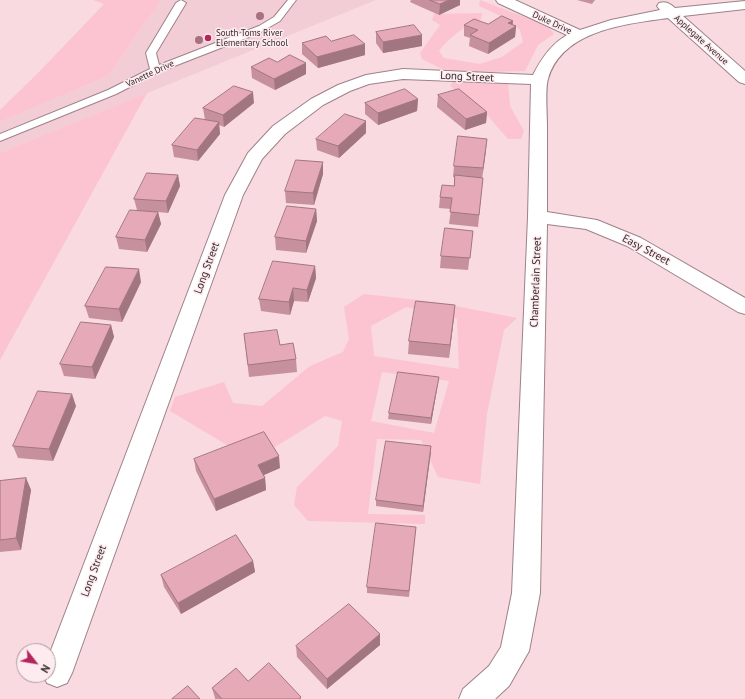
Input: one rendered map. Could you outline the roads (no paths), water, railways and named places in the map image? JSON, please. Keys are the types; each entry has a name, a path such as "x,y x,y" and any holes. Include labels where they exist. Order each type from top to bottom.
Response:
{"street":[{"name":"Duke Drive","path":"503,0 580,35"},
{"name":"Chamberlain Street","path":"474,699 499,676 515,651 526,593 538,217 539,80 546,64 560,46 580,35 610,24 665,7 745,5"},
{"name":"Applegate Avenue","path":"665,7 745,79"},
{"name":"Long Street","path":"57,673 234,195 254,157 279,130 317,102 344,88 366,80 403,74 539,80"},
{"name":"Easy Street","path":"538,217 590,224 634,242 745,307"}],"lane":[{"name":"Vanette Drive","path":"0,138 112,92 155,70 270,24 282,15 292,0"},
{"path":"155,70 151,53 181,3"}],"place":[{"name":"South Toms River Elementary School","path":"208,38"}]}
